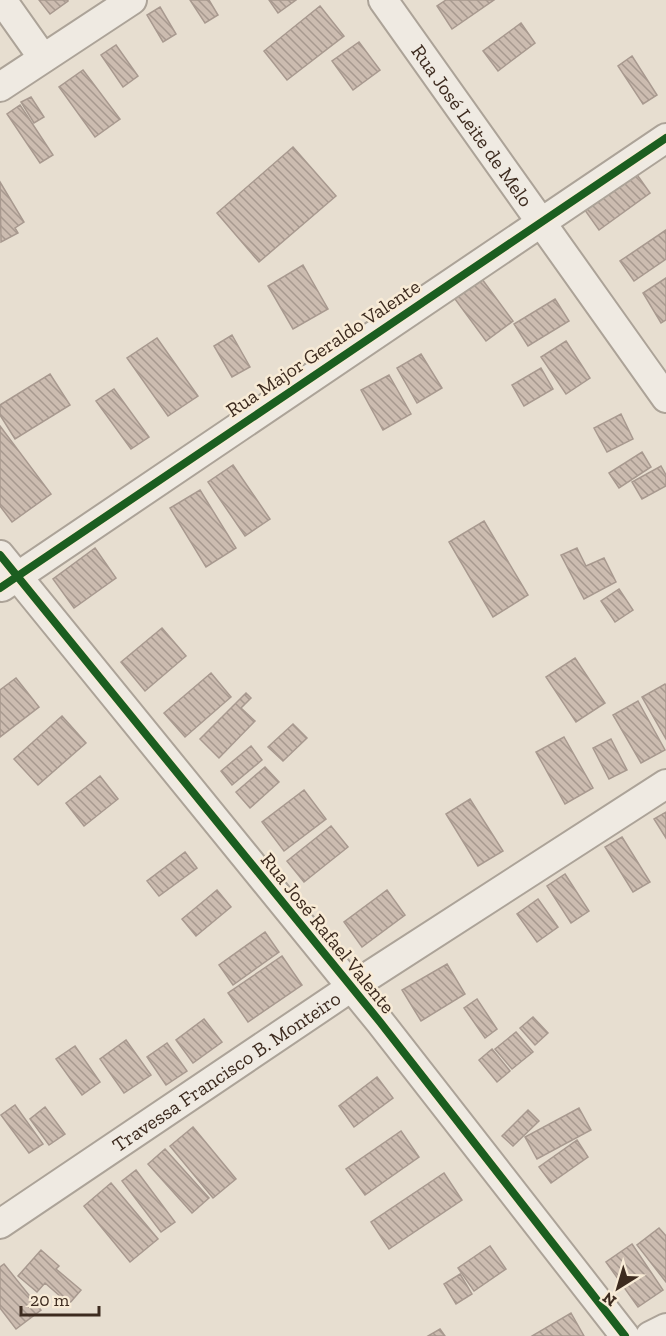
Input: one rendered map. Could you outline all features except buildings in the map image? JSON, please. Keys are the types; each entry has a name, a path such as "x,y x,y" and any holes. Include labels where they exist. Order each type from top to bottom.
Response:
{"street":[{"path":"2,0 43,58"},
{"path":"0,87 132,0"},
{"name":"Rua José Leite de Melo","path":"383,0 666,398"},
{"name":"Rua Major Geraldo Valente","path":"5,574 666,138"},
{"name":"Rua José Rafael Valente","path":"5,574 351,987 625,1336"},
{"name":"Travessa Francisco B. Monteiro","path":"0,1224 351,987 666,784"},
{"path":"650,1336 666,1328"}],"cycle path":[{"path":"0,588 666,138"},
{"path":"0,555 380,1022 625,1336"}]}
